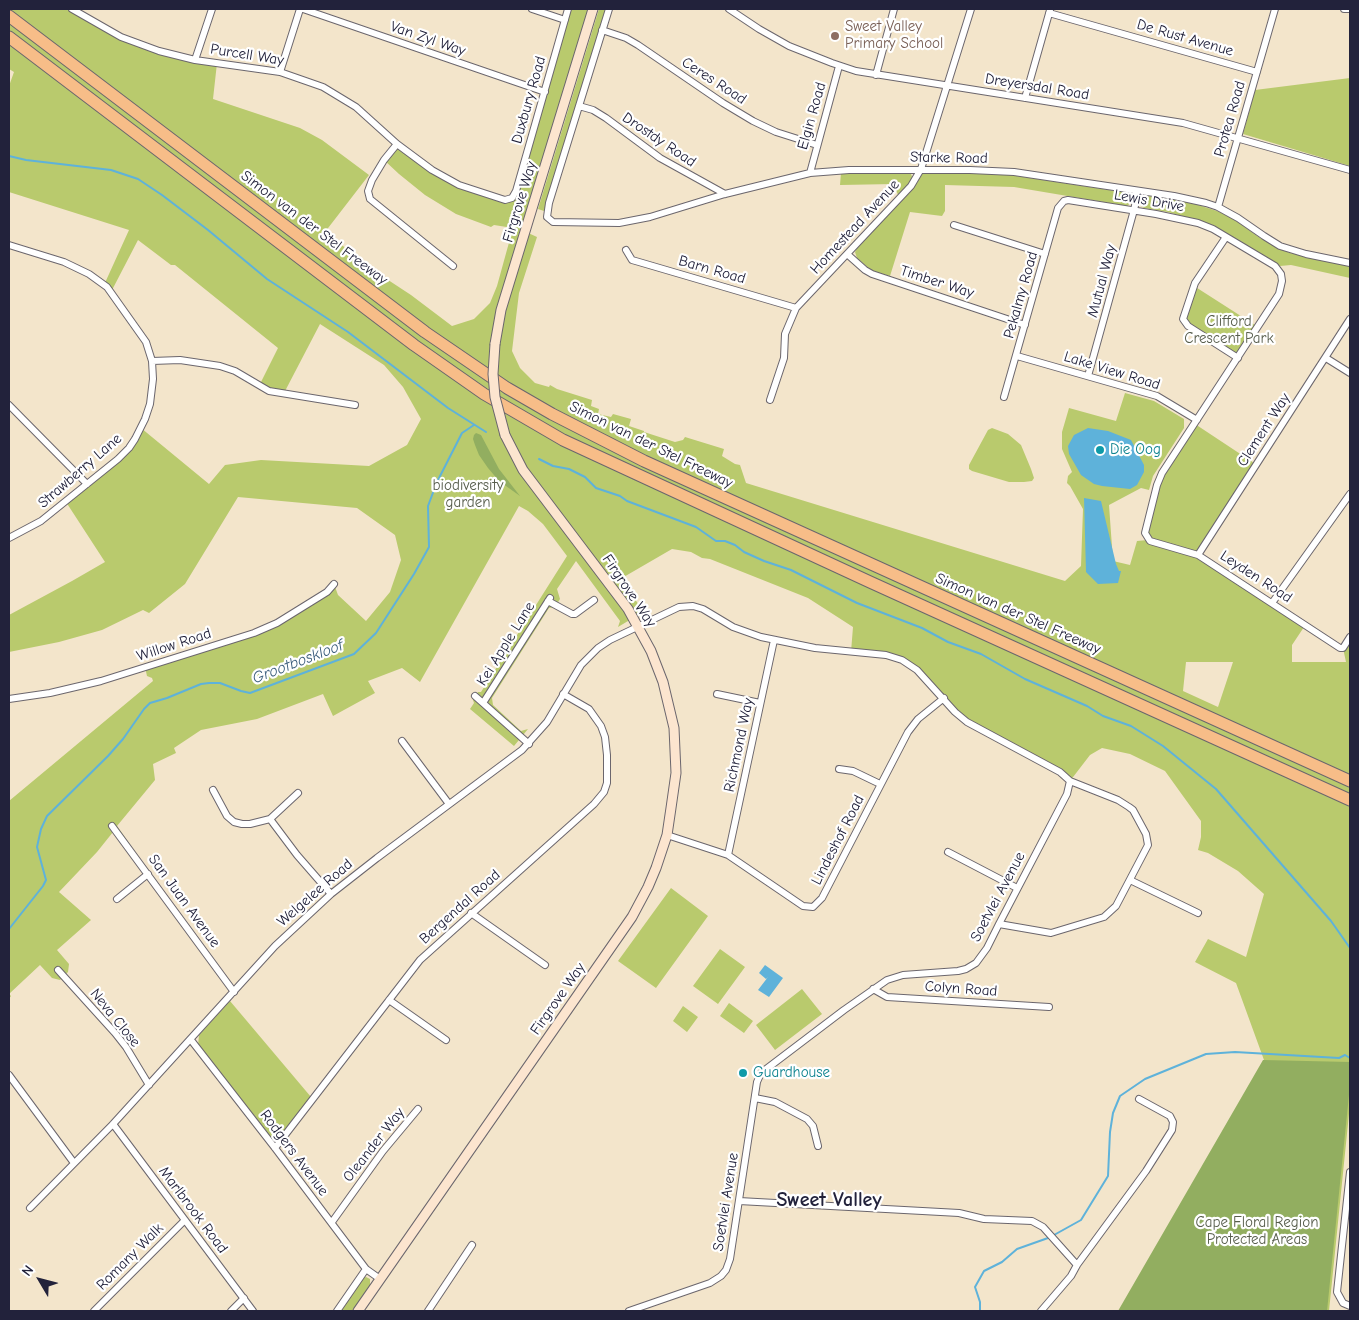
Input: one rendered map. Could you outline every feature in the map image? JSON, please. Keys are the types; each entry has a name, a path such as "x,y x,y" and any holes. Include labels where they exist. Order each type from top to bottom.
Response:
{"highway":[{"path":"11,9 73,59 90,76"},
{"name":"Simon van der Stel Freeway","path":"9,16 425,332 508,388 552,414 599,439 661,468 1350,781"},
{"name":"Simon van der Stel Freeway","path":"9,38 414,345 484,394 563,440 1350,800"}],"street":[{"name":"Purcell Way","path":"72,9 121,37 159,51 195,60 280,72 323,88 346,100 370,118 397,144 432,170 459,185 505,200 512,198"},
{"path":"195,60 212,9"},
{"path":"280,72 302,9"},
{"name":"Van Zyl Way","path":"302,9 545,92"},
{"path":"532,9 565,20"},
{"name":"Duxbury Road","path":"512,198 516,191 568,9"},
{"name":"Firgrove Way","path":"358,1311 632,917 648,888 667,835 676,773 674,728 668,698 651,651 628,609 523,470 505,435 495,397 493,374 495,344 504,303 592,9"},
{"path":"580,106 609,9"},
{"name":"Dreyersdal Road","path":"730,9 775,39 840,66 876,75 1183,123 1350,170"},
{"path":"876,75 894,9"},
{"name":"Homestead Avenue","path":"770,400 784,358 784,344 788,326 796,308 911,186 921,169 971,9"},
{"name":"Protea Road","path":"1218,207 1275,9"},
{"path":"1344,9 1350,9"},
{"path":"1025,98 1050,11"},
{"name":"De Rust Avenue","path":"1050,11 1256,72"},
{"name":"Ceres Road","path":"602,30 626,38 638,45 723,104 752,120 776,132 817,145"},
{"name":"Elgin Road","path":"810,173 840,66"},
{"name":"Drostdy Road","path":"580,106 606,118 660,158 725,194"},
{"name":"Starke Road","path":"580,106 547,210 547,217 556,223 619,223 650,217 725,194 810,173 849,170 921,169 1014,172 1174,196 1218,207 1280,246 1306,254 1350,263"},
{"path":"397,144 384,160 372,180 369,188 370,199 453,266"},
{"name":"Mutual Way","path":"1088,376 1138,192"},
{"name":"Lewis Drive","path":"1064,201 1068,200 1134,210 1198,223 1275,266 1281,274 1279,294 1238,358"},
{"name":"Pekalmy Road","path":"1004,397 1058,208 1064,201"},
{"path":"954,225 1045,254"},
{"path":"1197,420 1238,358 1188,326 1183,318 1195,283 1226,237"},
{"name":"Strawberry Lane","path":"9,245 64,262 99,281 111,292 146,342 152,361 150,404 141,428 129,448 88,484 41,521 9,538"},
{"name":"Barn Road","path":"626,250 632,260 796,308"},
{"name":"Timber Way","path":"847,254 872,274 1025,325"},
{"name":"Clement Way","path":"1198,555 1350,319"},
{"name":"Lake View Road","path":"1017,356 1156,396 1197,420"},
{"path":"1326,358 1350,373"},
{"path":"152,361 180,360 220,366 235,371 269,391 355,405"},
{"path":"9,405 88,484"},
{"name":"Leyden Road","path":"1197,420 1159,477 1145,530 1146,536 1149,540 1198,555 1340,648 1343,648 1350,637"},
{"path":"1272,603 1350,494"},
{"name":"Willow Road","path":"9,699 87,685 254,633 277,623 327,592 334,584"},
{"name":"Kei Apple Lane","path":"483,703 549,600 575,614 594,600"},
{"path":"638,626 679,608 693,606 704,609 732,627 774,640 827,650 892,656 918,670 960,717 974,727 1060,772 1070,781 1118,800 1133,810 1146,834 1148,845 1112,912 1098,920 1051,933 999,924"},
{"name":"Welgelee Road","path":"30,1208 149,1085 275,946 331,894 529,744 547,722 581,665 598,648 638,626"},
{"name":"Richmond Way","path":"728,855 774,640"},
{"name":"Bergendal Road","path":"276,1148 420,960 594,804 606,788 607,755 605,737 601,726 589,709 564,694"},
{"path":"717,694 760,703"},
{"path":"475,696 529,744"},
{"name":"Lindeshof Road","path":"667,835 728,855 804,906 813,907 822,898 911,727 944,698"},
{"path":"402,741 449,804"},
{"path":"839,769 853,771 880,784"},
{"name":"Soetvlei Avenue","path":"629,1311 710,1283 721,1276 726,1270 730,1259 755,1098 759,1078 766,1068 873,988 887,980 903,975 958,971 970,967 981,956 999,924 1067,794 1070,781"},
{"path":"214,790 227,816 238,824 250,824 270,819 298,793"},
{"path":"270,819 297,855 331,894"},
{"name":"San Juan Avenue","path":"112,826 234,992"},
{"path":"948,852 1017,888"},
{"path":"117,899 148,874"},
{"path":"1130,880 1198,913"},
{"path":"471,913 545,965"},
{"name":"Neva Close","path":"58,970 126,1047 149,1085"},
{"name":"Colyn Road","path":"873,988 887,997 1048,1007"},
{"path":"390,1000 446,1040"},
{"name":"Rodgers Avenue","path":"191,1040 276,1148 366,1269 380,1279"},
{"path":"9,1075 74,1163"},
{"path":"755,1098 775,1102 807,1119 813,1126 818,1146"},
{"path":"1041,1311 1066,1283 1077,1264 1146,1171 1172,1130 1174,1122 1170,1116 1139,1099"},
{"name":"Oleander Way","path":"332,1222 383,1151 418,1108"},
{"name":"Marlbrook Road","path":"112,1124 254,1311"},
{"path":"1350,1172 1337,1292 1343,1303 1350,1306"},
{"path":"739,1201 959,1213 984,1219 1032,1221 1043,1227 1077,1264"},
{"name":"Romany Walk","path":"94,1311 185,1220"},
{"path":"428,1311 472,1244"},
{"path":"337,1311 366,1269"},
{"path":"231,1311 244,1298"}],"green space":[{"name":"biodiversity garden","path":"9,9 72,9 136,43 217,63 213,99 300,128 322,140 369,175 325,232 379,274 452,326 474,319 490,303 497,286 513,228 494,225 491,227 456,214 425,195 384,160 397,144 432,170 493,196 512,198 568,9 593,9 526,232 537,237 519,293 512,351 520,368 535,383 549,387 550,385 592,400 591,406 599,409 598,414 611,417 613,414 631,419 629,426 644,432 675,442 683,440 685,437 724,449 722,456 740,465 746,483 1065,581 1081,566 1083,509 1067,483 1068,476 1072,472 1062,449 1062,432 1069,408 1116,421 1125,393 1154,401 1184,419 1184,428 1153,476 1149,490 1141,488 1109,505 1113,561 1130,565 1137,541 1148,540 1146,536 1160,481 1195,424 1257,465 1199,555 1306,624 1292,645 1292,662 1346,662 1343,648 1350,637 1350,1104 1329,1311 1120,1311 1264,1060 1236,983 1195,962 1208,939 1246,957 1264,894 1238,871 1208,853 1198,850 1201,837 1201,821 1165,771 1130,754 1102,748 1090,755 1070,781 974,727 902,660 851,652 853,627 808,598 710,559 702,558 691,552 672,549 622,578 643,612 618,627 620,621 576,561 557,589 560,599 555,607 549,608 492,698 493,705 521,731 528,729 514,746 470,709 478,692 481,692 567,556 543,524 519,506 420,682 402,668 368,681 375,693 333,716 323,694 257,719 201,730 174,748 176,753 153,764 155,780 117,826 146,867 142,870 113,832 59,892 91,920 57,950 69,964 68,972 60,980 52,978 40,965 9,994 9,801 153,681 152,678 147,676 145,667 277,623 334,584 338,595 366,621 390,592 401,560 395,535 357,508 238,497 185,584 149,613 143,610 102,630 59,642 9,652 9,615 105,562 66,502 118,459 141,428 209,484 225,465 261,460 369,466 407,445 421,419 403,387 384,365 320,324 284,393 259,386 278,348 175,265 171,265 138,240 111,292 104,285 129,230 9,192 9,86 14,72 9,69","holes":["1186,662 1233,662 1218,707 1183,691"]},
{"path":"599,9 606,9 544,211 538,209"},
{"path":"1350,78 1350,166 1243,134 1255,90"},
{"path":"908,172 913,179 898,195 894,184 840,185 841,173"},
{"path":"973,172 1010,175 1129,193 1133,196 1133,201 1127,206 1014,187 945,185 945,211 942,216 910,212 890,276 872,271 857,258 855,252 858,246 917,183 922,174"},
{"path":"1147,196 1189,202 1217,211 1232,218 1260,238 1280,249 1290,253 1350,266 1350,278 1291,265 1280,266 1213,225 1168,212 1144,208 1141,206 1140,200"},
{"name":"Clifford Crescent Park","path":"1194,286 1258,327 1238,358 1186,324 1184,313"},
{"path":"992,428 1008,434 1021,445 1034,478 1032,481 1009,482 969,469 969,465 988,430"},
{"path":"476,433 481,435 499,469 520,496 499,481 488,468 475,445 473,439"},
{"path":"671,888 708,916 656,988 618,961"},
{"path":"720,949 745,967 718,1004 693,986"},
{"path":"802,989 822,1014 775,1050 756,1025"},
{"path":"230,1001 311,1097 277,1140 272,1139 198,1046 199,1035"},
{"path":"729,1003 753,1021 744,1033 720,1016"},
{"path":"683,1006 698,1017 687,1032 673,1021"},
{"name":"Cape Floral Region Protected Areas","path":"1263,1060 1350,1062 1350,1085 1327,1311 1118,1311"},
{"path":"363,1278 370,1279 370,1285 352,1311 340,1311"}],"water":[{"name":"Die Oog","path":"1088,428 1108,431 1131,440 1144,465 1144,472 1137,485 1130,489 1102,486 1094,484 1081,475 1069,454 1068,446 1074,435"},
{"path":"1084,498 1101,501 1116,564 1119,571 1121,571 1118,583 1098,584 1086,572"},
{"path":"765,965 783,978 769,997 758,990 768,977 766,979 759,973"}],"waterway":[{"path":"9,156 26,160 111,170 138,179 208,230 267,279 348,332 448,408 486,432"},
{"name":"Grootboskloof","path":"9,929 46,880 37,847 41,829 47,816 108,756 150,703 201,684 209,683 220,683 250,693 354,654 376,633 429,547 428,506 437,482 462,433 474,425"},
{"path":"539,459 553,466 569,469 585,477 596,488 696,527 716,541 725,541 735,545 744,552 791,570 857,603 922,628 948,642 981,654 1025,679 1087,706 1103,716 1131,726 1163,746 1216,789 1331,921 1350,948"},
{"path":"1054,1235 1081,1220 1108,1176 1113,1113 1120,1096 1145,1079 1206,1054 1235,1052 1339,1058 1345,1055 1350,1058"},
{"path":"980,1311 980,1302 975,1287 984,1271 1002,1262 1017,1249 1048,1238"}],"place":[{"name":"Sweet Valley Primary School","path":"835,36"},
{"name":"Die Oog","path":"1100,450"},
{"name":"Guardhouse","path":"743,1073"}],"district":[{"name":"Sweet Valley","path":"829,1200"}]}
